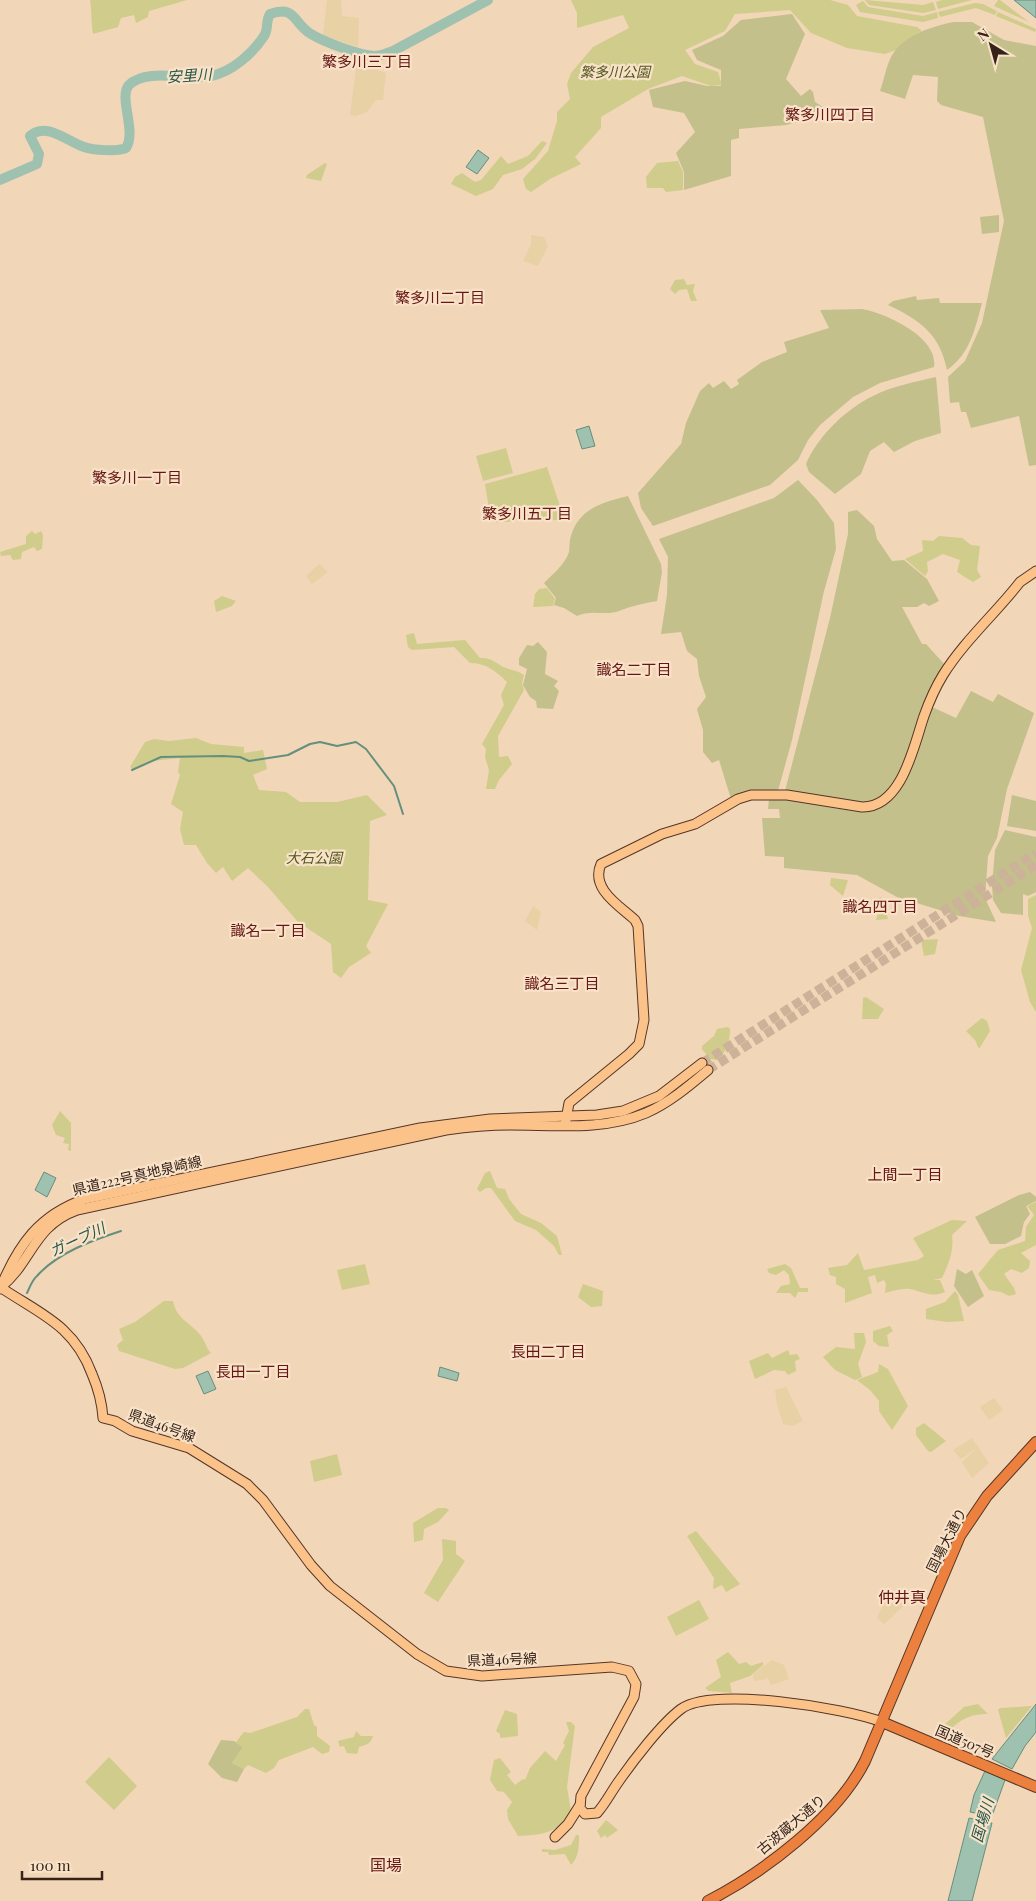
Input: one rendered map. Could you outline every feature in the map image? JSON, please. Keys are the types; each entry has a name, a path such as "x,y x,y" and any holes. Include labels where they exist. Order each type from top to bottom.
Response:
{"highway":[{"name":"国場大通り","path":"882,1722 960,1536 994,1487 1036,1442"},
{"name":"国道507号","path":"882,1722 1036,1787"},
{"name":"古波蔵大通り","path":"708,1901 750,1875 802,1835 833,1808 861,1769 882,1722"}],"main road":[{"path":"565,1121 571,1100 636,1048 644,1029 638,924 602,890 598,877 601,864 662,834 695,824 738,799 751,795 787,795 862,807 873,806 882,802 905,773 925,712 946,671 1020,582 1036,571"},
{"name":"県道222号真地泉崎線","path":"0,1288 8,1269 42,1222 63,1207 85,1199 420,1128 496,1118 565,1121 608,1114 642,1104 705,1067"},
{"name":"県道46号線","path":"0,1288 54,1320 75,1340 84,1355 97,1386 103,1418 115,1421 132,1431 189,1448 247,1484 263,1500 320,1576 360,1610 429,1662 452,1673 474,1676 612,1667 630,1671 636,1684 634,1697 586,1785 580,1806"},
{"path":"554,1837 568,1824 580,1806 586,1815 597,1813 622,1776 670,1720 686,1706 699,1701 712,1699 792,1703 844,1711 882,1722"}],"shaded area":[{"path":"327,0 341,0 342,16 359,18 358,47 323,35"},
{"path":"1014,0 1036,0 1036,18"},
{"path":"792,14 805,34 786,79 801,96 810,89 813,92 815,102 823,107 824,115 786,125 739,129 739,138 731,140 731,176 684,190 684,172 676,153 695,132 684,113 653,107 649,90 685,81 707,86 721,86 721,70 697,60 692,50 723,36 741,20"},
{"path":"954,22 972,22 1004,40 1036,46 1036,465 1029,466 1019,416 971,428 966,412 961,412 959,402 950,403 948,377 965,361 982,323 1004,221 983,117 941,105 937,101 938,77 913,75 905,99 880,91 891,57 902,43 927,29"},
{"path":"361,63 380,66 379,71 386,73 383,100 376,100 367,112 356,116 350,115 356,68"},
{"path":"478,150 489,158 477,174 466,167"},
{"path":"999,215 999,232 982,234 980,217"},
{"path":"531,235 544,237 548,246 538,266 523,261 531,244"},
{"path":"916,296 917,300 939,298 940,303 982,303 971,340 955,364 947,370 939,347 927,330 910,316 888,305 893,301"},
{"path":"862,309 872,311 909,328 928,346 933,356 934,367 880,383 853,397 820,425 808,440 798,460 770,485 653,526 641,508 638,493 681,444 686,423 700,391 709,383 713,388 724,381 731,389 739,384 737,380 762,362 787,352 784,342 829,328 820,310"},
{"path":"936,377 941,433 915,441 894,452 884,442 870,451 861,474 835,494 809,472 806,464 818,443 834,424 853,408 873,396 888,390"},
{"path":"589,426 595,446 582,449 576,430"},
{"path":"798,480 817,500 834,523 836,549 824,591 792,740 778,791 731,799 719,760 712,763 703,752 703,730 697,709 706,697 699,676 697,659 687,651 681,632 661,634 667,595 668,557 659,539 774,498"},
{"path":"628,496 661,564 662,572 657,601 609,613 587,613 577,616 564,608 554,605 556,598 544,583 565,561 575,526 586,513 594,508"},
{"path":"857,510 874,526 877,539 892,561 904,560 927,579 939,601 929,606 924,603 917,607 902,607 922,644 926,644 945,665 916,741 896,780 885,794 873,802 865,803 829,800 785,791 830,618 848,534 848,512"},
{"path":"319,564 328,572 312,584 306,576"},
{"path":"538,642 547,652 545,674 558,681 554,686 559,691 553,709 537,708 536,701 530,697 523,685 527,669 519,665 519,658 527,645 533,646"},
{"path":"971,691 993,702 998,694 1034,713 1007,789 997,838 988,856 985,898 996,922 959,916 897,897 857,875 784,868 784,857 765,856 762,818 780,818 779,809 768,809 769,799 791,800 856,811 873,809 887,802 898,790 908,774 916,757 932,707 956,718"},
{"path":"1012,795 1036,801 1036,831 1007,826"},
{"path":"1005,830 1036,837 1036,892 1028,896 1023,894 1023,915 1001,913 993,900 992,885 995,850"},
{"path":"533,906 541,912 537,930 525,921"},
{"path":"44,1172 56,1178 47,1197 35,1190"},
{"path":"1030,1192 1036,1197 1036,1201 1026,1206 1030,1214 1024,1222 1021,1236 1005,1244 990,1244 975,1217 1019,1195"},
{"path":"957,1269 966,1274 972,1270 984,1296 968,1307 954,1286"},
{"path":"440,1367 459,1373 457,1381 438,1376"},
{"path":"208,1371 216,1389 204,1394 196,1376"},
{"path":"786,1387 803,1421 792,1426 783,1424 777,1404 775,1390"},
{"path":"994,1398 1003,1410 989,1420 980,1407"},
{"path":"972,1438 989,1463 972,1478 962,1462 977,1448 961,1459 953,1450"},
{"path":"901,1591 908,1602 884,1624 877,1618 885,1600 889,1603"},
{"path":"772,1660 784,1665 789,1679 771,1685 767,1676 767,1679 754,1681 753,1674"},
{"path":"1036,1704 1036,1732 1025,1746 1012,1769 992,1759"},
{"path":"221,1740 234,1741 243,1747 232,1763 244,1769 237,1782 222,1778 208,1764"},
{"path":"985,1771 1005,1780 992,1816 970,1812 974,1795"},
{"path":"969,1818 992,1823 972,1901 948,1901"}],"green space":[{"path":"90,0 187,0 149,11 148,17 136,23 134,15 121,18 118,27 93,34"},
{"name":"繁多川公園","path":"571,0 830,0 848,5 857,16 917,27 922,31 909,39 902,48 885,54 847,48 811,33 790,10 735,14 725,31 685,50 695,64 718,72 722,85 711,86 682,76 648,89 601,117 601,128 575,157 581,164 550,179 531,192 526,189 523,179 548,151 557,121 557,112 570,99 567,84 571,73 593,47 629,28 623,15 577,28 577,13"},
{"path":"865,0 923,5 933,2 936,10 923,13 869,5"},
{"path":"942,0 972,0 938,9 936,2"},
{"path":"1000,0 1029,22 994,6"},
{"path":"863,1 868,7 923,16 937,12 938,18 923,22 860,12 856,5"},
{"path":"975,3 983,4 997,11 995,15 976,8 940,17 938,12"},
{"path":"998,12 1036,29 1035,32 996,16"},
{"path":"542,141 547,143 535,159 522,169 503,175 493,189 476,196 451,184 455,177 462,173 475,182 481,180 501,156 508,164 528,156"},
{"path":"678,161 683,172 683,190 666,192 663,188 647,188 646,177 657,163"},
{"path":"325,163 327,164 321,181 306,178 307,175"},
{"path":"684,279 687,285 695,284 693,291 697,301 691,301 687,289 679,290 675,294 670,289 675,280"},
{"path":"506,448 513,473 483,481 476,456"},
{"path":"547,467 564,518 554,520 537,517 494,522 490,515 485,484"},
{"path":"32,531 35,534 41,531 43,535 42,549 37,551 34,547 22,552 21,559 13,560 10,555 1,556 0,552 26,544 26,536"},
{"path":"939,536 962,538 971,545 980,546 977,570 981,577 973,582 957,572 960,560 943,554 927,562 928,571 925,576 905,559 923,551 922,540 933,541"},
{"path":"547,588 555,599 553,606 533,607 535,594 539,589"},
{"path":"222,596 236,601 232,606 216,612 214,601"},
{"path":"414,633 417,644 465,640 480,658 492,660 505,668 524,675 522,683 524,690 498,736 499,757 508,756 512,764 499,780 495,789 486,789 489,770 485,757 486,749 482,744 504,705 501,695 507,682 490,668 481,664 470,663 454,647 412,650 408,647 406,635"},
{"name":"大石公園","path":"196,738 211,744 244,747 244,753 263,750 267,769 253,775 259,790 286,792 300,802 337,802 367,795 387,815 370,821 368,900 388,904 366,946 371,953 349,967 341,978 333,972 331,944 298,922 268,887 248,868 232,881 223,867 216,873 207,863 196,845 184,845 180,829 183,812 171,804 180,775 178,772 180,758 153,761 134,770 130,767 145,742 154,739 169,741"},
{"path":"831,878 848,880 843,896 830,885"},
{"path":"1036,895 1036,1012 1030,1002 1021,970 1032,928 1028,915 1028,899"},
{"path":"881,897 888,919 876,920 879,909 877,899"},
{"path":"938,939 935,954 924,956 921,940"},
{"path":"866,997 884,1009 878,1019 862,1019 863,998"},
{"path":"982,1018 987,1021 990,1031 979,1049 975,1040 966,1031"},
{"path":"728,1027 730,1033 725,1050 718,1060 710,1059 702,1049 702,1046 714,1036 717,1029"},
{"path":"60,1111 71,1123 71,1151 68,1150 69,1144 63,1143 65,1138 56,1135 52,1125"},
{"path":"490,1171 497,1188 505,1189 509,1199 521,1214 541,1223 557,1236 562,1255 559,1255 554,1246 536,1230 515,1221 491,1188 486,1188 480,1192 477,1189 485,1173"},
{"path":"1036,1202 1036,1245 1021,1253 1030,1261 1029,1268 1022,1273 1011,1269 1004,1274 1016,1294 1009,1296 1001,1292 989,1290 978,1274 998,1250 1025,1241 1026,1227 1034,1215 1027,1206"},
{"path":"952,1220 967,1221 952,1235 950,1256 942,1278 933,1280 940,1280 945,1292 928,1294 907,1289 885,1293 886,1284 884,1280 877,1283 875,1275 868,1277 872,1293 845,1303 845,1289 836,1284 836,1277 830,1275 828,1268 847,1265 858,1253 864,1270 918,1260 924,1256 913,1238"},
{"path":"365,1264 370,1284 342,1290 337,1270"},
{"path":"785,1264 791,1268 800,1288 808,1288 808,1292 798,1292 795,1298 790,1293 776,1293 781,1286 790,1284 789,1275 784,1270 776,1275 769,1273 767,1269"},
{"path":"583,1284 603,1291 602,1306 591,1307 578,1297"},
{"path":"955,1291 958,1295 964,1321 947,1322 926,1319 926,1309 945,1302"},
{"path":"164,1301 173,1301 178,1314 200,1334 211,1353 183,1368 175,1369 119,1351 117,1345 123,1340 119,1329 135,1322"},
{"path":"890,1326 893,1331 887,1335 889,1347 879,1346 873,1341 873,1331"},
{"path":"854,1333 864,1333 866,1342 858,1364 862,1377 855,1380 835,1370 823,1357 836,1347 855,1349"},
{"path":"788,1350 790,1355 797,1354 800,1359 795,1361 796,1371 788,1375 785,1371 774,1370 755,1379 749,1361 768,1353 772,1358"},
{"path":"879,1364 888,1369 908,1406 892,1430 879,1411 879,1401 870,1390 857,1380 878,1372"},
{"path":"924,1423 946,1441 931,1452 928,1451 916,1435 916,1428"},
{"path":"337,1454 342,1475 314,1482 310,1461"},
{"path":"438,1508 449,1510 438,1522 424,1529 423,1540 414,1542 413,1523"},
{"path":"696,1531 740,1584 726,1592 722,1585 713,1589 714,1578 687,1536"},
{"path":"442,1539 456,1541 456,1554 465,1561 438,1602 424,1593 443,1560"},
{"path":"699,1600 709,1619 676,1636 667,1617"},
{"path":"728,1652 739,1664 746,1662 751,1666 763,1662 763,1665 750,1676 730,1683 732,1693 709,1691 705,1688 721,1677 716,1660"},
{"path":"978,1704 988,1714 974,1715 962,1720 942,1740 933,1735 964,1707"},
{"path":"1032,1706 1006,1738 998,1710 1000,1708"},
{"path":"305,1709 309,1709 314,1725 317,1727 317,1736 330,1746 329,1752 322,1754 313,1747 279,1760 274,1768 266,1773 248,1765 244,1769 232,1763 243,1747 236,1742 244,1732 250,1733 297,1717"},
{"path":"505,1710 517,1714 518,1736 500,1738 500,1734 496,1731"},
{"path":"566,1722 571,1722 575,1726 567,1787 571,1811 561,1824 549,1831 535,1835 518,1836 508,1819 507,1810 512,1802 504,1792 497,1791 490,1780 494,1760 500,1758 511,1772 507,1775 515,1785 523,1779 525,1780 530,1768 545,1751 556,1761 565,1745 563,1743 569,1731"},
{"path":"356,1731 361,1736 373,1736 372,1739 368,1744 359,1747 357,1754 347,1753 344,1746 340,1747 338,1741 354,1737"},
{"path":"109,1757 137,1786 114,1810 85,1782"},
{"path":"606,1820 618,1830 607,1838 605,1835 601,1838 597,1831"},
{"path":"576,1835 579,1835 578,1851 571,1865 565,1854 549,1855 548,1852 542,1852 542,1849 555,1850 571,1845"}],"waterway":[{"name":"安里川","path":"0,180 37,164 39,154 30,136 36,132 43,131 57,134 84,147 93,149 111,150 126,148 130,133 125,98 129,85 146,77 202,77 219,74 227,70 248,55 259,42 267,28 270,14 278,12 290,13 305,30 317,37 351,51 377,56 393,51 488,0"},
{"path":"132,770 161,757 223,756 240,757 249,761 288,755 310,744 320,742 337,746 356,742 366,749 394,786 403,814"},
{"name":"ガーブ川","path":"27,1293 35,1278 45,1268 65,1254 87,1243 121,1231"}],"tunnel":[{"path":"702,1063 1036,853"},
{"path":"708,1070 1036,865"}],"district":[{"name":"繁多川三丁目","path":"367,61"},
{"name":"繁多川四丁目","path":"830,114"},
{"name":"繁多川二丁目","path":"440,297"},
{"name":"繁多川一丁目","path":"137,477"},
{"name":"繁多川五丁目","path":"527,513"},
{"name":"識名二丁目","path":"634,669"},
{"name":"識名四丁目","path":"880,906"},
{"name":"識名一丁目","path":"268,930"},
{"name":"識名三丁目","path":"562,983"},
{"name":"上間一丁目","path":"905,1174"},
{"name":"長田二丁目","path":"548,1351"},
{"name":"長田一丁目","path":"253,1371"},
{"name":"仲井真","path":"902,1596"},
{"name":"国場","path":"386,1864"}],"water label":[{"name":"国場川","path":"982,1820"}]}
